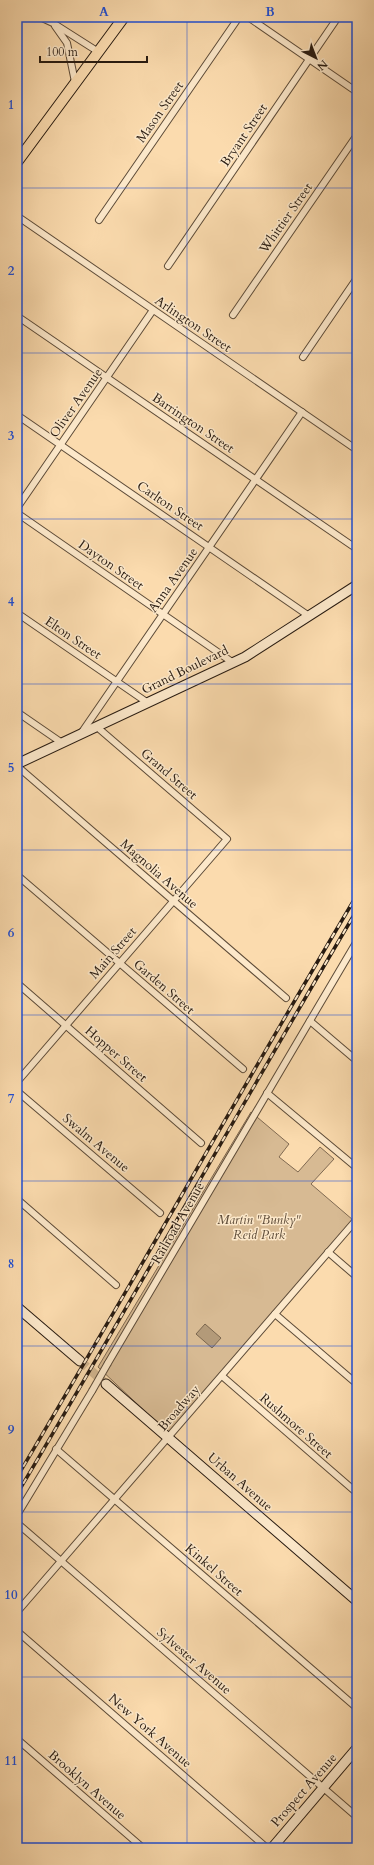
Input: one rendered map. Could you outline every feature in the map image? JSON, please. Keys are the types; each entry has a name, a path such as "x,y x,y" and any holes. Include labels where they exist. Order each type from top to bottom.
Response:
{"main road":[{"path":"17,162 124,17"}],"street":[{"path":"40,17 53,23 98,51"},
{"name":"Mason Street","path":"99,220 239,17"},
{"path":"248,17 357,92"},
{"name":"Bryant Street","path":"168,266 338,17"},
{"path":"53,23 67,43 75,82"},
{"name":"Whittier Street","path":"233,315 357,134"},
{"name":"Arlington Street","path":"17,216 357,450"},
{"path":"303,357 357,278"},
{"name":"Oliver Avenue","path":"17,508 153,310"},
{"name":"Barrington Street","path":"17,316 357,549"},
{"name":"Anna Avenue","path":"81,734 302,412"},
{"name":"Carlton Street","path":"17,415 309,616"},
{"name":"Dayton Street","path":"17,513 232,662"},
{"name":"Grand Boulevard","path":"17,765 148,703 263,646 357,585"},
{"name":"Elton Street","path":"17,613 117,681"},
{"path":"117,681 148,703"},
{"path":"17,712 62,743"},
{"name":"Grand Street","path":"97,726 227,839"},
{"name":"Magnolia Avenue","path":"17,765 286,998"},
{"name":"Main Street","path":"17,1082 227,839"},
{"name":"Garden Street","path":"17,874 243,1069"},
{"name":"Railroad Avenue","path":"17,1515 56,1448 92,1391 310,1021 355,951 357,941"},
{"name":"Hopper Street","path":"17,983 201,1143"},
{"path":"310,1021 357,1061"},
{"name":"Swalm Avenue","path":"17,1091 160,1213"},
{"path":"267,1093 357,1168"},
{"path":"17,1199 116,1285"},
{"name":"Broadway","path":"17,1612 357,1219"},
{"path":"328,1252 357,1277"},
{"path":"17,1307 80,1361"},
{"path":"275,1314 357,1384"},
{"name":"Rushmore Street","path":"222,1376 357,1493"},
{"name":"Urban Avenue","path":"106,1384 357,1600"},
{"name":"Kinkel Street","path":"56,1448 357,1708"},
{"name":"Sylvester Avenue","path":"17,1522 357,1817"},
{"name":"New York Avenue","path":"17,1631 267,1848"},
{"name":"Brooklyn Avenue","path":"17,1739 143,1848"},
{"name":"Prospect Avenue","path":"272,1848 357,1748"}],"green space":[{"name":"Martin \"Bunky\" Reid Park","path":"251,1112 289,1144 279,1157 298,1172 320,1147 334,1159 311,1184 353,1220 168,1433 98,1367"}],"shaded area":[{"path":"205,1324 221,1338 212,1348 196,1334"}],"tunnel":[{"path":"80,1361 106,1384"}],"railway":[{"path":"17,1477 357,895"},
{"path":"17,1494 357,910"}]}
